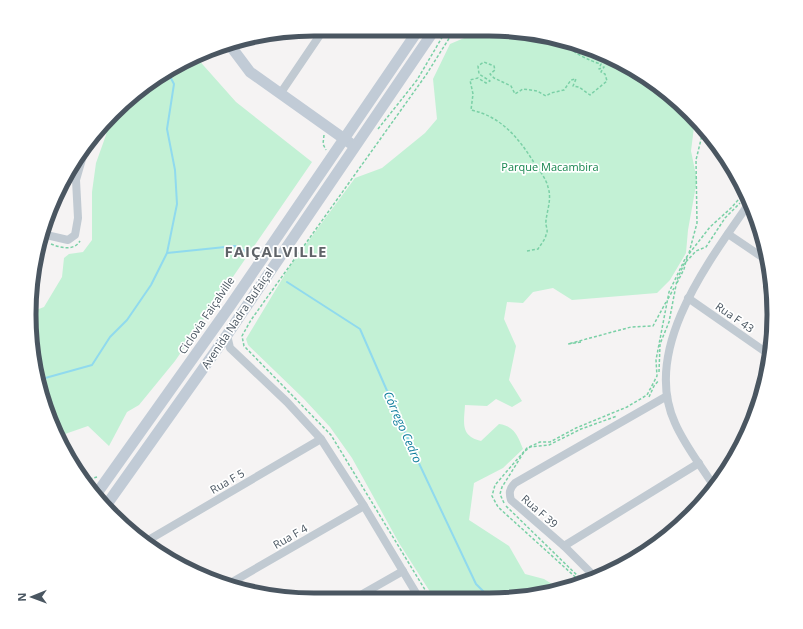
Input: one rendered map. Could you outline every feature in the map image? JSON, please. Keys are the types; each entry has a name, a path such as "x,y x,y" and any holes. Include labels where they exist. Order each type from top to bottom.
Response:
{"main road":[{"name":"Avenida Nadra Bufaiçal","path":"97,488 345,139 414,36"},
{"name":"Avenida Nadra Bufaiçal","path":"109,502 227,335 430,36"},
{"path":"232,48 250,72 355,147"}],"street":[{"path":"280,94 319,36"},
{"path":"47,235 68,240 75,235 78,228 76,180 81,163"},
{"path":"711,481 675,423 667,396 668,351 674,331 688,298 728,234 744,204"},
{"path":"728,234 761,256"},
{"name":"Rua F 43","path":"688,298 765,351"},
{"path":"227,335 230,348 287,402 321,439 364,506 416,593"},
{"name":"Rua F 39","path":"564,546 511,500 509,494 510,488 667,396"},
{"name":"Rua F 5","path":"150,539 321,439"},
{"path":"591,573 564,546 699,463"},
{"name":"Rua F 4","path":"234,581 364,506"},
{"path":"364,593 403,571"}],"path":[{"path":"427,593 331,435 244,346 242,336 250,320 426,75 451,36"},
{"path":"528,251 538,248 546,236 548,230 546,222 549,209 549,188 539,169 513,134 506,127 482,112 471,110 473,94 470,80 478,78 486,83 490,81 479,74 478,66 484,62 494,66 495,70 490,74 494,78 511,86 515,94 523,89 536,91 546,96 551,93 564,90 571,80 576,79 573,86 579,87 590,95 607,81 605,74 601,72 604,67 599,69 601,64 594,63 569,48"},
{"path":"322,132 324,134 322,144 327,153"},
{"path":"580,342 568,344 631,327 653,326 684,269 697,223 696,160 702,136"},
{"path":"578,578 498,507 492,496 494,485 527,448 540,442 550,442 576,428 627,407 647,395 657,376 656,360 669,292 685,259 710,227 741,197"},
{"path":"631,409 650,397 654,386 659,380 660,344 669,322 677,280 684,264 696,251 706,247 725,218 744,203"},
{"path":"579,578 507,508 500,494 504,482 518,459 530,447 549,446 581,429 622,414"},
{"path":"90,479 102,474"}],"green space":[{"name":"Parque Macambira","path":"469,36 488,36 525,38 561,45 595,57 628,73 672,105 694,127 691,151 697,180 688,230 686,253 670,280 657,293 572,300 553,288 533,292 523,303 507,302 504,319 516,346 509,380 522,401 512,407 496,399 487,406 465,405 464,423 466,432 470,436 481,441 499,424 504,425 515,432 523,449 503,468 474,483 469,520 509,546 525,574 544,579 554,585 525,591 488,593 431,593 399,543 352,458 330,427 304,399 248,345 246,339 290,266 355,178 382,168 425,133 437,119 433,79 450,44"},
{"path":"200,61 236,102 312,162 175,361 139,405 127,412 109,446 88,426 64,435 45,387 38,351 36,314 36,310 44,307 62,277 64,258 69,254 83,252 92,240 92,192 96,163 107,129 131,105 175,73"}],"waterway":[{"name":"Córrego Cedro","path":"43,379 92,365 110,337 127,320 151,285 167,253 177,204 175,170 167,129 174,84 170,76"},
{"name":"Córrego Cedro","path":"167,253 235,246 245,251"},
{"name":"Córrego Cedro","path":"287,282 360,329 416,457 476,584 485,593"}],"district":[{"name":"FAIÇALVILLE","path":"276,251"}]}
